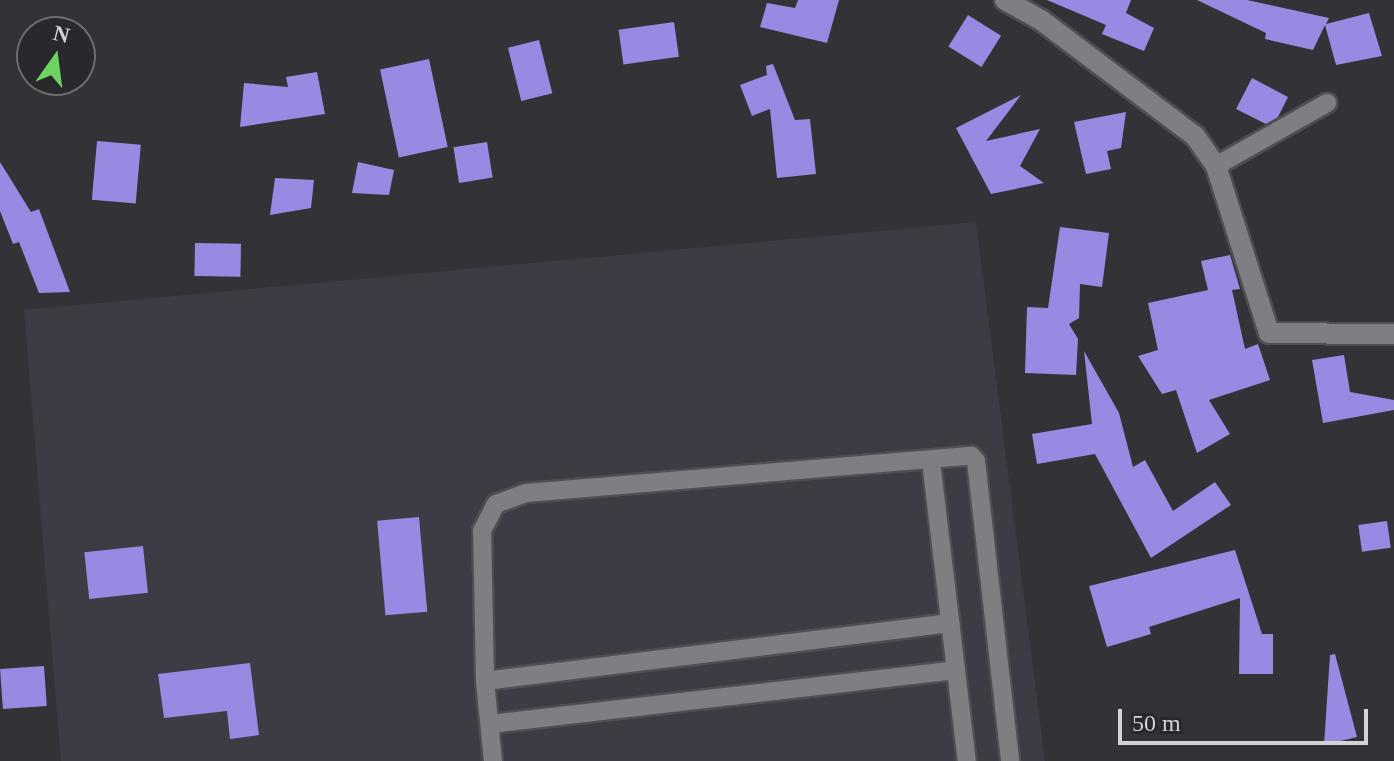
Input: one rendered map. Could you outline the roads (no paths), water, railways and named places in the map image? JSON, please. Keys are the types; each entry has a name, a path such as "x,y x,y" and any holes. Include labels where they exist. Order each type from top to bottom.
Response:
{"street":[{"path":"1005,0 1041,20 1195,136 1216,166 1269,333 1394,334"}],"lane":[{"path":"1216,166 1327,103"},
{"path":"493,761 485,681 482,531 496,504 526,493 974,457 1010,761"},
{"path":"931,461 967,761"},
{"path":"485,681 950,623"},
{"path":"490,724 956,670"}]}
